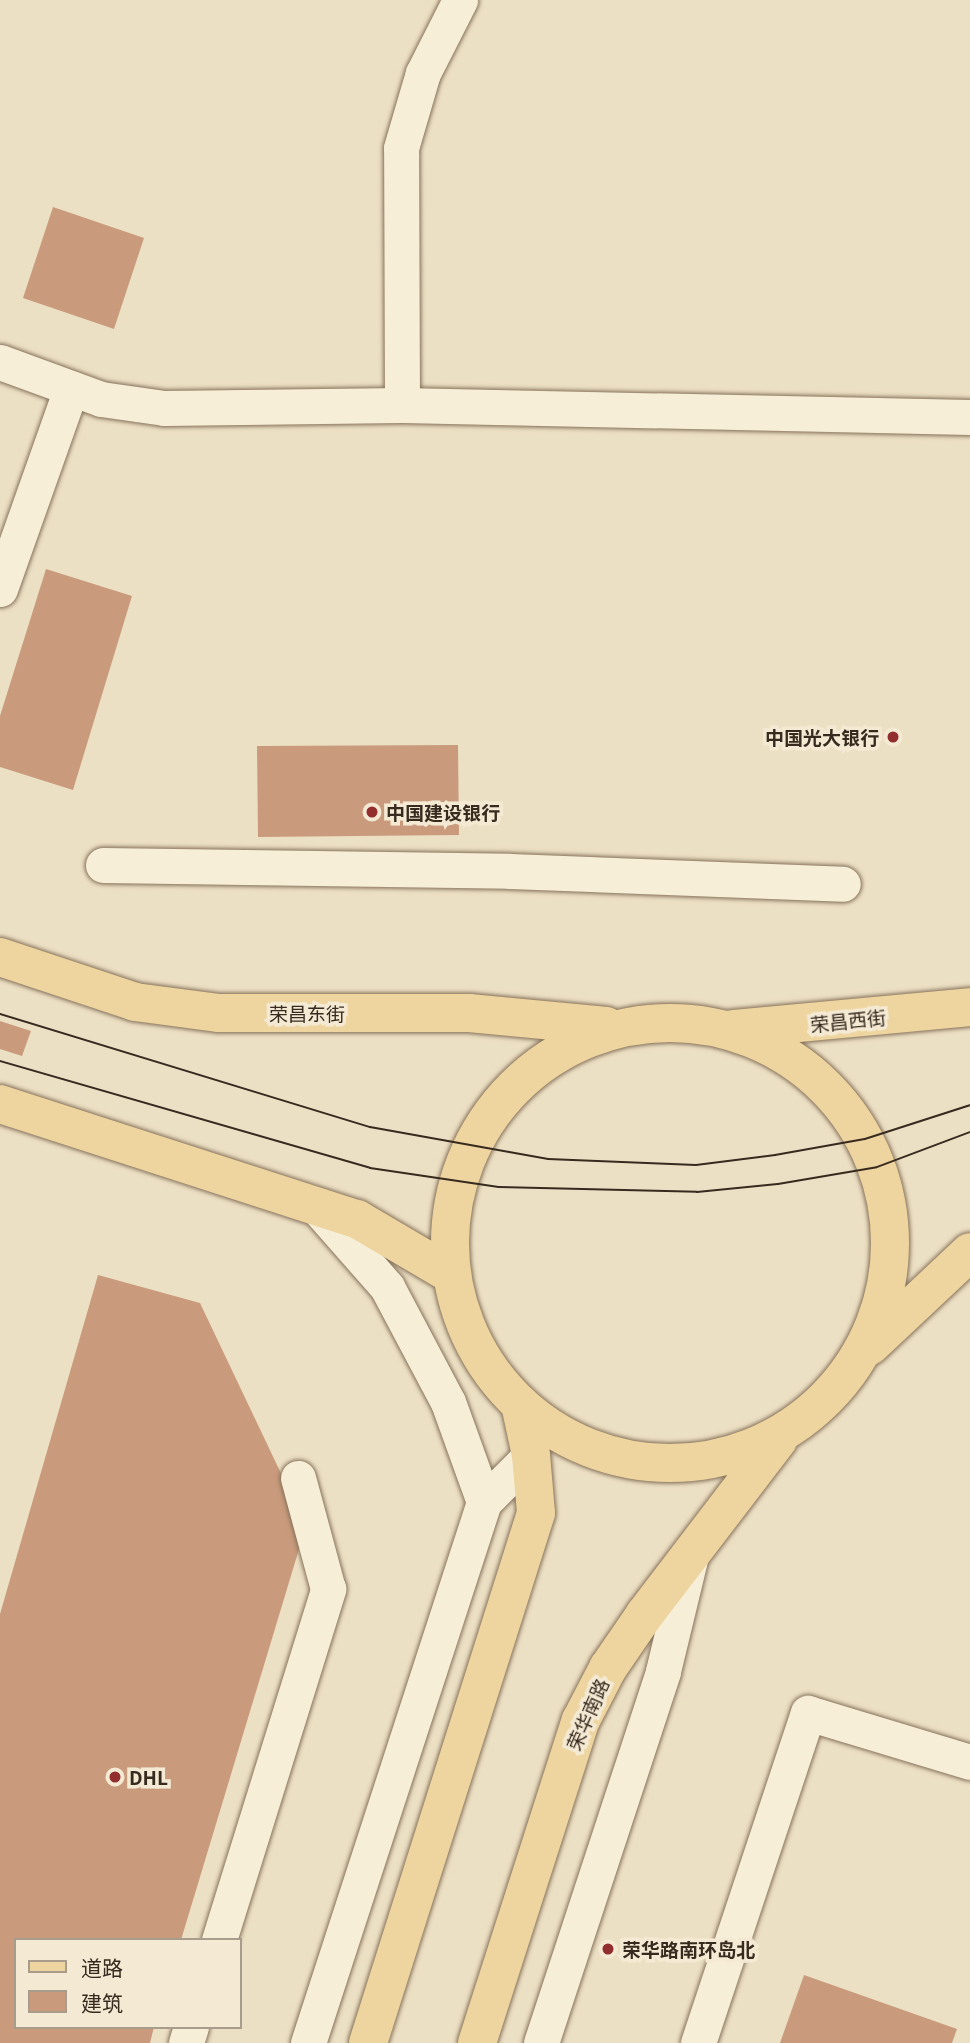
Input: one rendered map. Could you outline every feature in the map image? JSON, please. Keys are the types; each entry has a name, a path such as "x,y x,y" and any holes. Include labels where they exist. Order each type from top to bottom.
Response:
{"main road":[{"name":"荣昌东街","path":"0,957 135,1002 219,1013 469,1013 622,1027"},
{"name":"荣昌西街","path":"725,1029 970,1007"},
{"path":"861,1354 884,1301 891,1242 877,1167 865,1139 835,1096 789,1057 725,1029 672,1022 622,1027 568,1047 527,1074 492,1111 458,1183 450,1226 452,1275 466,1324 488,1366 520,1404 570,1439 602,1453 658,1463 698,1462 738,1453 786,1431 833,1393 861,1354 970,1252"},
{"path":"0,1104 357,1219 452,1275"},
{"path":"368,2043 536,1513 531,1455 520,1404"},
{"name":"荣华南路","path":"477,2043 581,1720 608,1668 693,1548 786,1431"}],"street":[{"path":"402,405 401,148 423,73 460,0"},
{"path":"0,362 101,399 164,408 402,405 970,417"},
{"path":"0,589 71,388"},
{"path":"103,865 510,871 843,884"},
{"path":"315,1205 387,1287 448,1402 484,1502"},
{"path":"308,2043 484,1502 531,1455"},
{"path":"220,1938 328,1590 298,1478"},
{"path":"541,2043 663,1671 693,1548"},
{"path":"698,2043 808,1713 970,1762"}],"building":[{"path":"53,207 144,238 114,329 23,298"},
{"path":"46,569 132,596 73,790 0,767 0,716"},
{"path":"458,745 459,835 258,837 257,746"},
{"path":"0,1021 31,1031 22,1056 0,1049"},
{"name":"DHL","path":"98,1275 200,1303 306,1526 182,1938 14,1938 14,2029 154,2029 150,2043 0,2043 0,1614"},
{"path":"804,1975 957,2029 952,2043 780,2043"}],"tram line":[{"path":"0,1014 370,1127 548,1159 696,1165 775,1155 865,1139 970,1105"},
{"path":"0,1061 370,1168 499,1187 697,1192 778,1184 877,1167 970,1132"}],"place":[{"name":"中国光大银行","path":"893,737"},
{"name":"中国建设银行","path":"372,812"},
{"name":"DHL","path":"115,1777"},
{"name":"荣华路南环岛北","path":"608,1949"}]}
